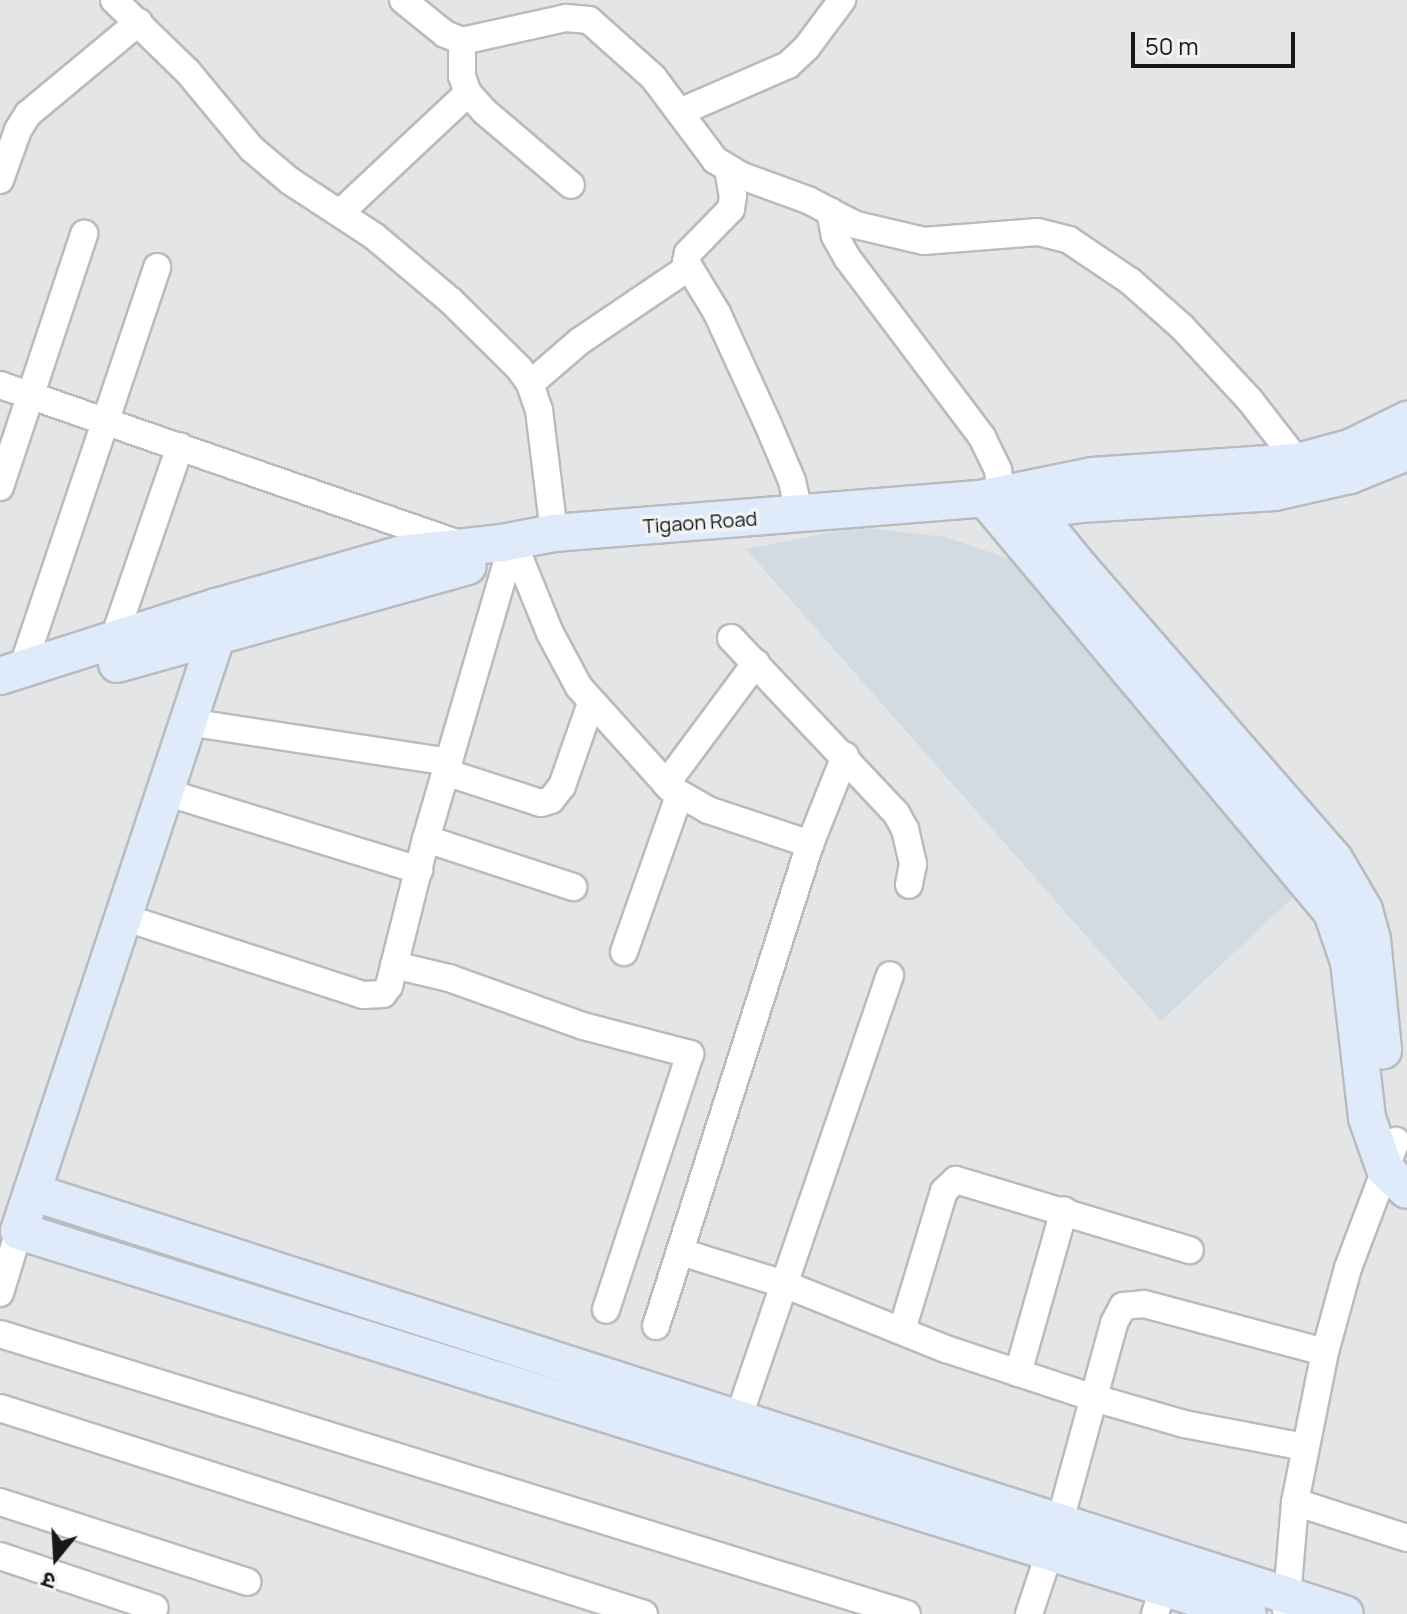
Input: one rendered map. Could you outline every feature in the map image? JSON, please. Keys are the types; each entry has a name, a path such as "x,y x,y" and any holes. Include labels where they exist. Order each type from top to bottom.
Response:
{"street":[{"path":"114,0 188,72 252,149 290,181 341,212 451,301 530,384 539,410 554,533"},
{"path":"403,0 445,34 462,41 568,9 598,25 653,77 705,150 728,169 830,211 856,225 907,240 943,242 1038,232 1069,240 1130,281 1182,327 1249,399 1298,462"},
{"path":"680,112 788,65 807,47 842,0"},
{"path":"0,180 18,130 28,114 139,22"},
{"path":"462,41 462,76 468,93 484,111 571,185"},
{"path":"341,212 468,93"},
{"path":"728,169 731,209 688,253 688,268 717,313 767,422 792,481 800,515"},
{"path":"830,211 835,236 848,259 982,437 1015,503 1332,912 1349,962 1367,1118 1399,1164 1348,1268 1325,1352 1295,1502 1286,1604"},
{"path":"0,487 84,234"},
{"path":"11,673 105,419 157,267"},
{"path":"530,384 580,341 688,268"},
{"path":"0,385 495,556 853,523 1015,503"},
{"name":"Tigaon Road","path":"1015,503 1092,476 1298,462 1350,448 1407,420"},
{"path":"113,641 180,446"},
{"name":"Tigaon Road","path":"0,698 402,554 495,556 554,533 800,515 1015,503 1081,504 1275,492 1350,475 1407,452"},
{"path":"495,556 550,633 591,703 673,790 810,844"},
{"path":"123,917 363,995 383,994 394,965 447,767 495,556"},
{"path":"0,1293 188,722 216,621"},
{"name":"Tigaon Road","path":"11,673 113,641 216,621"},
{"path":"731,638 896,813 905,829 913,864 909,885"},
{"path":"624,952 673,790 756,663"},
{"path":"188,722 447,767 541,803 551,800 562,786 591,703"},
{"path":"656,1326 810,844 845,756"},
{"path":"165,792 419,870"},
{"path":"426,839 573,887"},
{"path":"394,965 449,978 583,1026 690,1054 606,1310"},
{"path":"738,1419 890,975"},
{"path":"902,1330 944,1191 951,1182 960,1180 1190,1250"},
{"path":"32,1192 738,1419 1055,1536 1164,1586 1248,1614"},
{"path":"1018,1373 1064,1210"},
{"path":"19,1231 1055,1536"},
{"path":"681,1252 784,1284 1018,1373 1094,1398 1184,1424 1305,1447"},
{"path":"1029,1614 1055,1536 1118,1312 1131,1303 1325,1352"},
{"path":"0,1334 907,1614"},
{"path":"0,1408 644,1614"},
{"path":"0,1502 247,1582"},
{"path":"1295,1502 1407,1538"},
{"path":"0,1556 155,1608"},
{"path":"1164,1586 1345,1614"}],"shaded area":[{"path":"859,527 945,537 1019,562 1306,885 1161,1021 746,549"}]}
